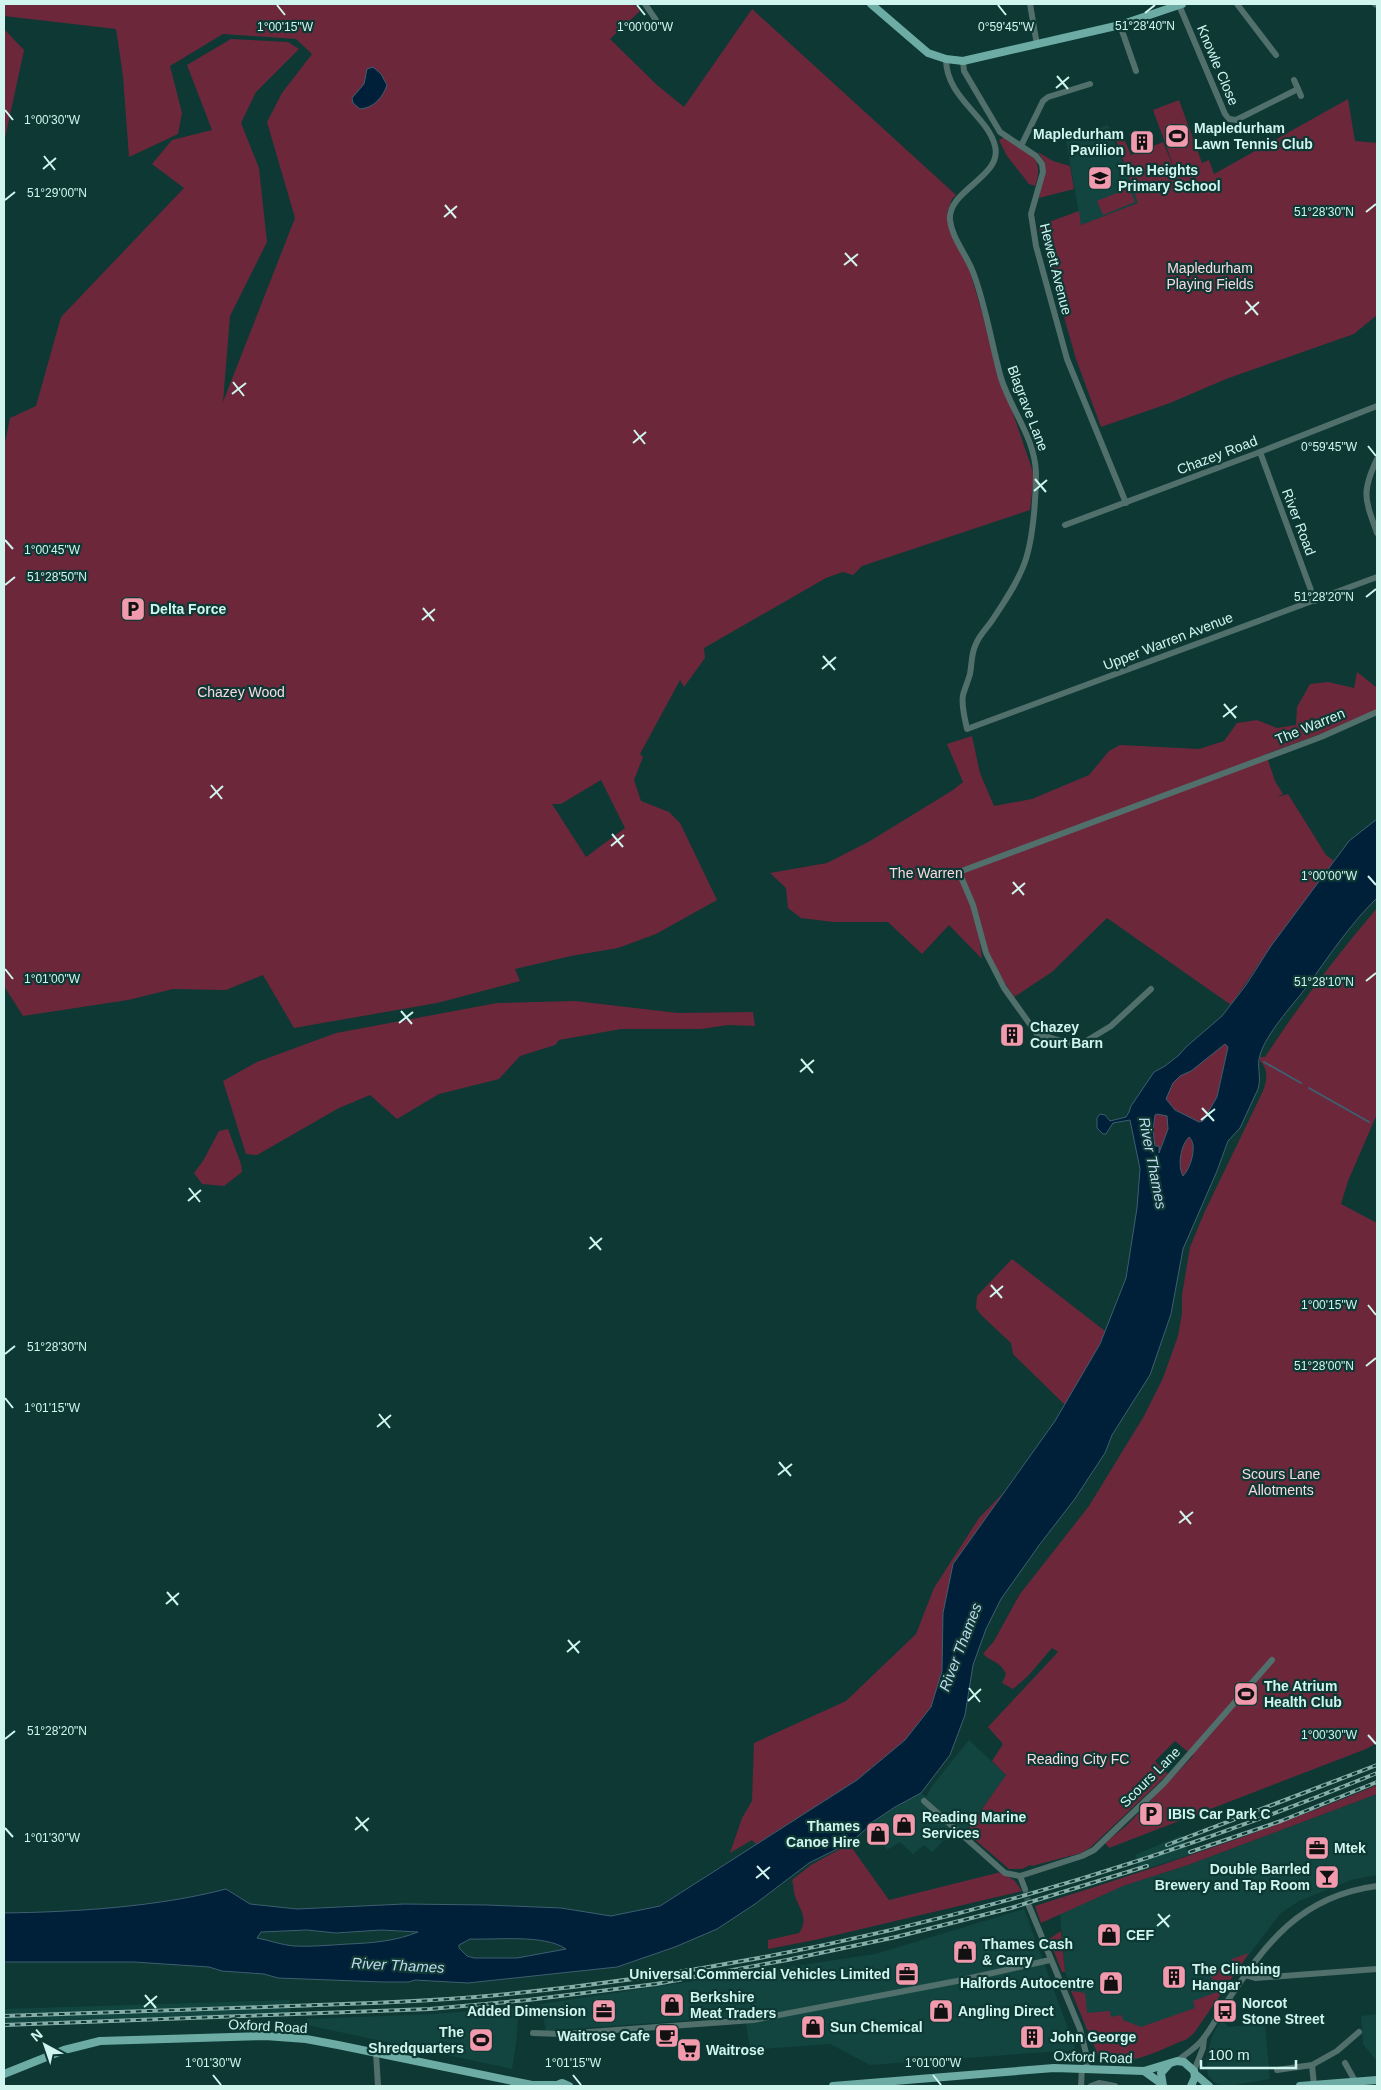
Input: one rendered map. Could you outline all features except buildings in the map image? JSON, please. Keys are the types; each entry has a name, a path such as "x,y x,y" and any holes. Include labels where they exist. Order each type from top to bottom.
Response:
{"main road":[{"path":"871,4 928,53 946,59 963,60 1120,25 1181,4"},
{"name":"Oxford Road","path":"4,2074 75,2047 100,2041 272,2036 306,2039 533,2086 555,2086 562,2083 569,2086"},
{"path":"1162,2085 1161,2073 1174,2062 1190,2065 1194,2072 1209,2086"},
{"name":"Oxford Road","path":"833,2086 1054,2068 1144,2071 1174,2062"},
{"name":"Oxford Road","path":"1144,2071 1162,2085"},
{"path":"1191,2086 1194,2072"},
{"path":"1300,2086 1377,2080"}],"street":[{"path":"645,4 658,23"},
{"path":"1030,4 1037,44"},
{"name":"Knowle Close","path":"1181,4 1225,114 1229,119 1236,120 1298,89"},
{"path":"1237,4 1276,55"},
{"path":"1120,25 1138,70 1128,74"},
{"path":"946,59 948,76 962,100 991,136 1000,132"},
{"name":"Hewett Avenue","path":"963,60 964,71 1000,132 1038,158 1043,168 1032,206 1031,223 1067,359 1126,503"},
{"path":"1294,80 1302,96"},
{"path":"1021,146 1043,101 1048,97 1080,90 1090,84"},
{"name":"Blagrave Lane","path":"968,729 963,697 973,654 976,644 1009,594 1024,565 1030,540 1036,482 1035,463 1029,440 1002,378 977,282 968,259 955,237 950,221 953,205 972,187 996,157 996,150 991,136"},
{"name":"Chazey Road","path":"1065,525 1376,409"},
{"name":"River Road","path":"1260,452 1316,601"},
{"path":"1377,459 1367,481 1365,496 1377,533"},
{"name":"Upper Warren Avenue","path":"968,729 1377,577"},
{"name":"The Warren","path":"1151,989 1111,1026 1078,1046 1037,1034 1004,988 986,953 973,905 959,872 1321,737 1377,712"},
{"name":"Scours Lane","path":"1020,1876 1082,1856 1094,1850 1164,1783 1272,1660"},
{"path":"924,1802 1005,1873 1020,1876 1024,1889"},
{"path":"1174,2062 1193,2050 1204,2038 1245,1975 1274,1938 1305,1912 1341,1894 1377,1886"},
{"path":"1029,1906 1080,2029 1086,2053 1081,2086"},
{"path":"533,2033 561,2034 753,2020 957,1981 1050,1960"},
{"path":"1245,1975 1256,1978 1377,1969"},
{"path":"1277,2070 1312,2064 1337,2051 1359,2032"},
{"path":"1194,2072 1203,2048 1204,2038"},
{"path":"376,2053 378,2086"},
{"path":"1345,2063 1356,2082"},
{"path":"1312,2064 1314,2084"},
{"name":"Oxford Road","path":"1091,2086 1099,2083 1115,2086"}],"shaded area":[{"name":"The Heights Primary School","path":"1108,125 1139,203 1081,225 1066,141"},
{"path":"969,1740 1006,1775 966,1832 960,1837 953,1831 932,1852 924,1845 913,1854 900,1842 887,1850 868,1825 916,1795 921,1793 926,1797 932,1786"},
{"path":"1377,1794 1377,1875 1351,1880 1299,1901 1281,1913 1238,1969 1194,2033 1187,2039 1135,2060 1105,2059 1098,2055 1088,2029 1086,2029 1065,1972 1060,1913 1123,1886 1188,1865"},
{"path":"1182,1835 1189,1855 1140,1871 1135,1855"},
{"path":"1024,1909 1076,2050 870,2065 830,2044 750,2050 745,2016 546,2031 541,2004 875,1954"},
{"path":"290,2000 291,2016 4,2027 4,2009"},
{"path":"519,2007 512,2069 307,2025 307,2019 434,2014"},
{"path":"1377,2014 1377,2066 1376,2060 1363,2044 1361,2016"},
{"path":"1221,2020 1229,2027 1265,2023 1270,2079 1228,2086 1217,2084 1208,2076 1206,2058 1213,2034"}],"green space":[{"name":"Chazey Wood","path":"4,4 634,4 640,11 610,39 657,85 684,107 752,9 956,195 952,199 947,212 948,224 967,262 1007,396 1034,475 1030,510 862,566 853,575 843,572 826,578 704,648 705,658 684,687 680,680 640,754 643,757 634,780 641,801 669,812 680,823 717,900 656,934 618,948 571,956 515,969 520,981 437,1003 294,1028 263,975 226,990 173,989 128,1000 23,1016 4,986 4,447 10,418 36,406 61,317 184,188 152,164 172,140 212,130 187,65 231,39 288,42 299,49 256,92 241,123 259,168 267,242 230,316 223,402 295,218 267,122 282,93 312,54 296,39 223,34 170,66 182,113 178,134 129,157 123,76 116,29 4,16","holes":["601,780 625,828 586,857 552,804 561,804"]},
{"path":"4,29 24,50 4,143"},
{"name":"Mapledurham Playing Fields","path":"1348,99 1355,141 1377,143 1377,315 1354,334 1226,379 1170,403 1101,427 1076,359 1038,226 1079,211 1081,225 1138,203 1115,137 1122,134 1131,155 1163,142 1176,173 1153,110 1179,100 1202,163 1209,160 1214,174"},
{"path":"1005,137 1027,151 1036,161 1038,176 1035,186 1029,184 1007,156 999,140"},
{"path":"1038,152 1053,161 1070,166 1074,189 1039,198 1045,164"},
{"path":"1129,188 1135,202 1103,215 1097,201"},
{"path":"1357,672 1376,687 1377,684 1377,713 1266,754 1275,781 1283,794 1277,797 1288,794 1326,855 1334,861 1271,946 1231,1005 1107,918 1052,972 1014,997 988,957 976,911 982,959 949,925 922,954 888,922 833,922 801,918 788,908 786,888 770,873 827,863 870,841 953,790 963,782 947,744 972,736 980,773 994,806 1032,799 1089,775 1109,751 1120,745 1199,749 1224,741 1237,723 1257,720 1277,728 1296,725 1297,707 1310,684 1328,682 1354,688"},
{"path":"1377,908 1377,1114 1348,1181 1341,1204 1377,1223 1377,1743 1366,1749 1109,1848 1105,1843 1127,1825 1193,1756 1175,1741 1155,1761 1168,1774 1091,1847 1081,1853 1030,1865 1022,1869 1009,1869 966,1832 1006,1775 992,1761 1003,1744 988,1727 1058,1652 1052,1648 1028,1676 1013,1689 1002,1683 1006,1674 999,1664 983,1654 994,1641 1020,1594 1089,1506 1144,1416 1163,1378 1178,1336 1182,1313 1182,1295 1190,1247 1205,1211 1263,1091 1266,1072 1260,1057 1265,1057 1291,1018"},
{"path":"575,1001 678,1013 753,1012 755,1026 728,1025 701,1029 621,1029 559,1040 555,1045 520,1056 499,1079 439,1094 397,1119 370,1095 339,1108 257,1155 246,1154 223,1081 257,1062 336,1033 497,1003"},
{"path":"1225,1044 1228,1047 1217,1096 1204,1121 1199,1122 1175,1110 1166,1099 1173,1083"},
{"path":"1155,1115 1167,1116 1168,1129 1159,1154 1153,1138"},
{"path":"228,1129 241,1164 242,1172 224,1186 202,1184 194,1173 203,1161 219,1131"},
{"path":"1189,1136 1192,1140 1193,1151 1189,1168 1183,1176 1180,1166 1180,1155 1183,1144"},
{"path":"1012,1259 1105,1331 1100,1344 1065,1405 1013,1354 1011,1343 976,1308 977,1296"},
{"path":"1005,1491 994,1508 943,1613 942,1671 931,1707 905,1740 857,1780 756,1844 752,1840 730,1853 742,1818 752,1801 754,1743 846,1701 916,1634 934,1588 979,1518"},
{"path":"1377,1785 1377,1794 1188,1865 1123,1886 1041,1923 1035,1906 1250,1834"},
{"path":"849,1844 889,1900 1001,1872 1015,1881 1022,1891 815,1940 768,1949 768,1940 799,1933 802,1928 803,1914 795,1896 792,1880 811,1865"},
{"path":"1061,1931 1065,1972 1062,1972 1049,1939"},
{"path":"1249,1953 1194,2033 1187,2039 1155,2053 1131,2060 1120,2061 1098,2055 1071,1991 1085,1993 1087,2013 1110,2011 1111,2017 1121,2015 1123,2020 1141,2027 1195,2008 1193,2001 1217,1992 1210,1973 1232,1965 1232,1959"}],"water":[{"path":"373,67 381,74 387,85 383,94 374,104 360,109 353,103 352,98 364,84 367,69"},
{"name":"River Thames","path":"1377,819 1377,898 1339,942 1263,1047 1259,1059 1258,1089 1240,1128 1228,1141 1183,1249 1171,1314 1150,1375 1112,1435 1105,1453 1074,1500 1001,1599 986,1629 973,1665 965,1715 950,1755 921,1793 868,1825 851,1842 809,1863 755,1904 717,1929 675,1947 617,1967 468,1983 415,1980 409,1982 383,1982 278,1978 264,1974 222,1971 209,1967 134,1962 4,1962 4,1913 59,1911 144,1904 226,1889 250,1904 297,1909 404,1904 487,1905 561,1908 611,1916 660,1906 857,1780 905,1740 931,1707 942,1671 943,1613 953,1564 1055,1421 1100,1344 1126,1278 1137,1208 1140,1169 1130,1120 1113,1123 1106,1134 1103,1134 1097,1128 1097,1118 1100,1114 1105,1115 1110,1121 1126,1117 1131,1106 1154,1072 1179,1055 1222,1016 1349,841","holes":["1225,1044 1228,1047 1217,1097 1203,1121 1199,1122 1175,1110 1166,1099 1173,1083 1180,1076 1191,1071","1155,1115 1167,1116 1168,1129 1159,1153 1159,1146 1155,1146 1153,1130","1189,1137 1192,1140 1193,1150 1191,1162 1183,1176 1180,1161","307,1930 336,1933 381,1930 418,1932 384,1941 314,1946 289,1945 257,1938 261,1932","470,1939 520,1939 546,1941 566,1949 517,1958 474,1958 467,1956 459,1948 459,1945"]}],"waterway":[{"path":"1264,1062 1301,1083"},
{"path":"1309,1088 1369,1122"}],"tunnel":[{"path":"1025,1889 1029,1906"}],"railway":[{"path":"1167,1845 1377,1765"},
{"path":"4,2016 450,1999 592,1984 707,1967 822,1945 935,1919 1048,1889 1159,1854 1269,1815 1377,1773"},
{"path":"1190,1852 1281,1821 1377,1782"},
{"path":"4,2025 430,2009 528,2000 656,1984 787,1960 896,1937 1011,1908 1147,1866"}],"place":[{"name":"Mapledurham Lawn Tennis Club","path":"1177,136"},
{"name":"Mapledurham Pavilion","path":"1142,142"},
{"name":"The Heights Primary School","path":"1100,178"},
{"name":"Delta Force","path":"133,609"},
{"name":"Chazey Court Barn","path":"1012,1035"},
{"name":"The Atrium Health Club","path":"1246,1694"},
{"name":"IBIS Car Park C","path":"1151,1814"},
{"name":"Reading Marine Services","path":"904,1825"},
{"name":"Thames Canoe Hire","path":"878,1834"},
{"name":"Mtek","path":"1317,1848"},
{"name":"Double Barrled Brewery and Tap Room","path":"1327,1877"},
{"name":"CEF","path":"1109,1935"},
{"name":"Thames Cash & Carry","path":"965,1952"},
{"name":"Universal Commercial Vehicles Limited","path":"907,1974"},
{"name":"The Climbing Hangar","path":"1174,1977"},
{"name":"Halfords Autocentre","path":"1111,1983"},
{"name":"Berkshire Meat Traders","path":"672,2005"},
{"name":"Added Dimension","path":"604,2011"},
{"name":"Angling Direct","path":"941,2011"},
{"name":"Norcot Stone Street","path":"1225,2011"},
{"name":"Sun Chemical","path":"813,2027"},
{"name":"Waitrose Cafe","path":"667,2036"},
{"name":"John George","path":"1032,2037"},
{"name":"The Shredquarters","path":"481,2040"},
{"name":"Waitrose","path":"689,2050"}],"park label":[{"name":"Scours Lane Allotments","path":"1281,1482"},
{"name":"Reading City FC","path":"1078,1759"}]}
